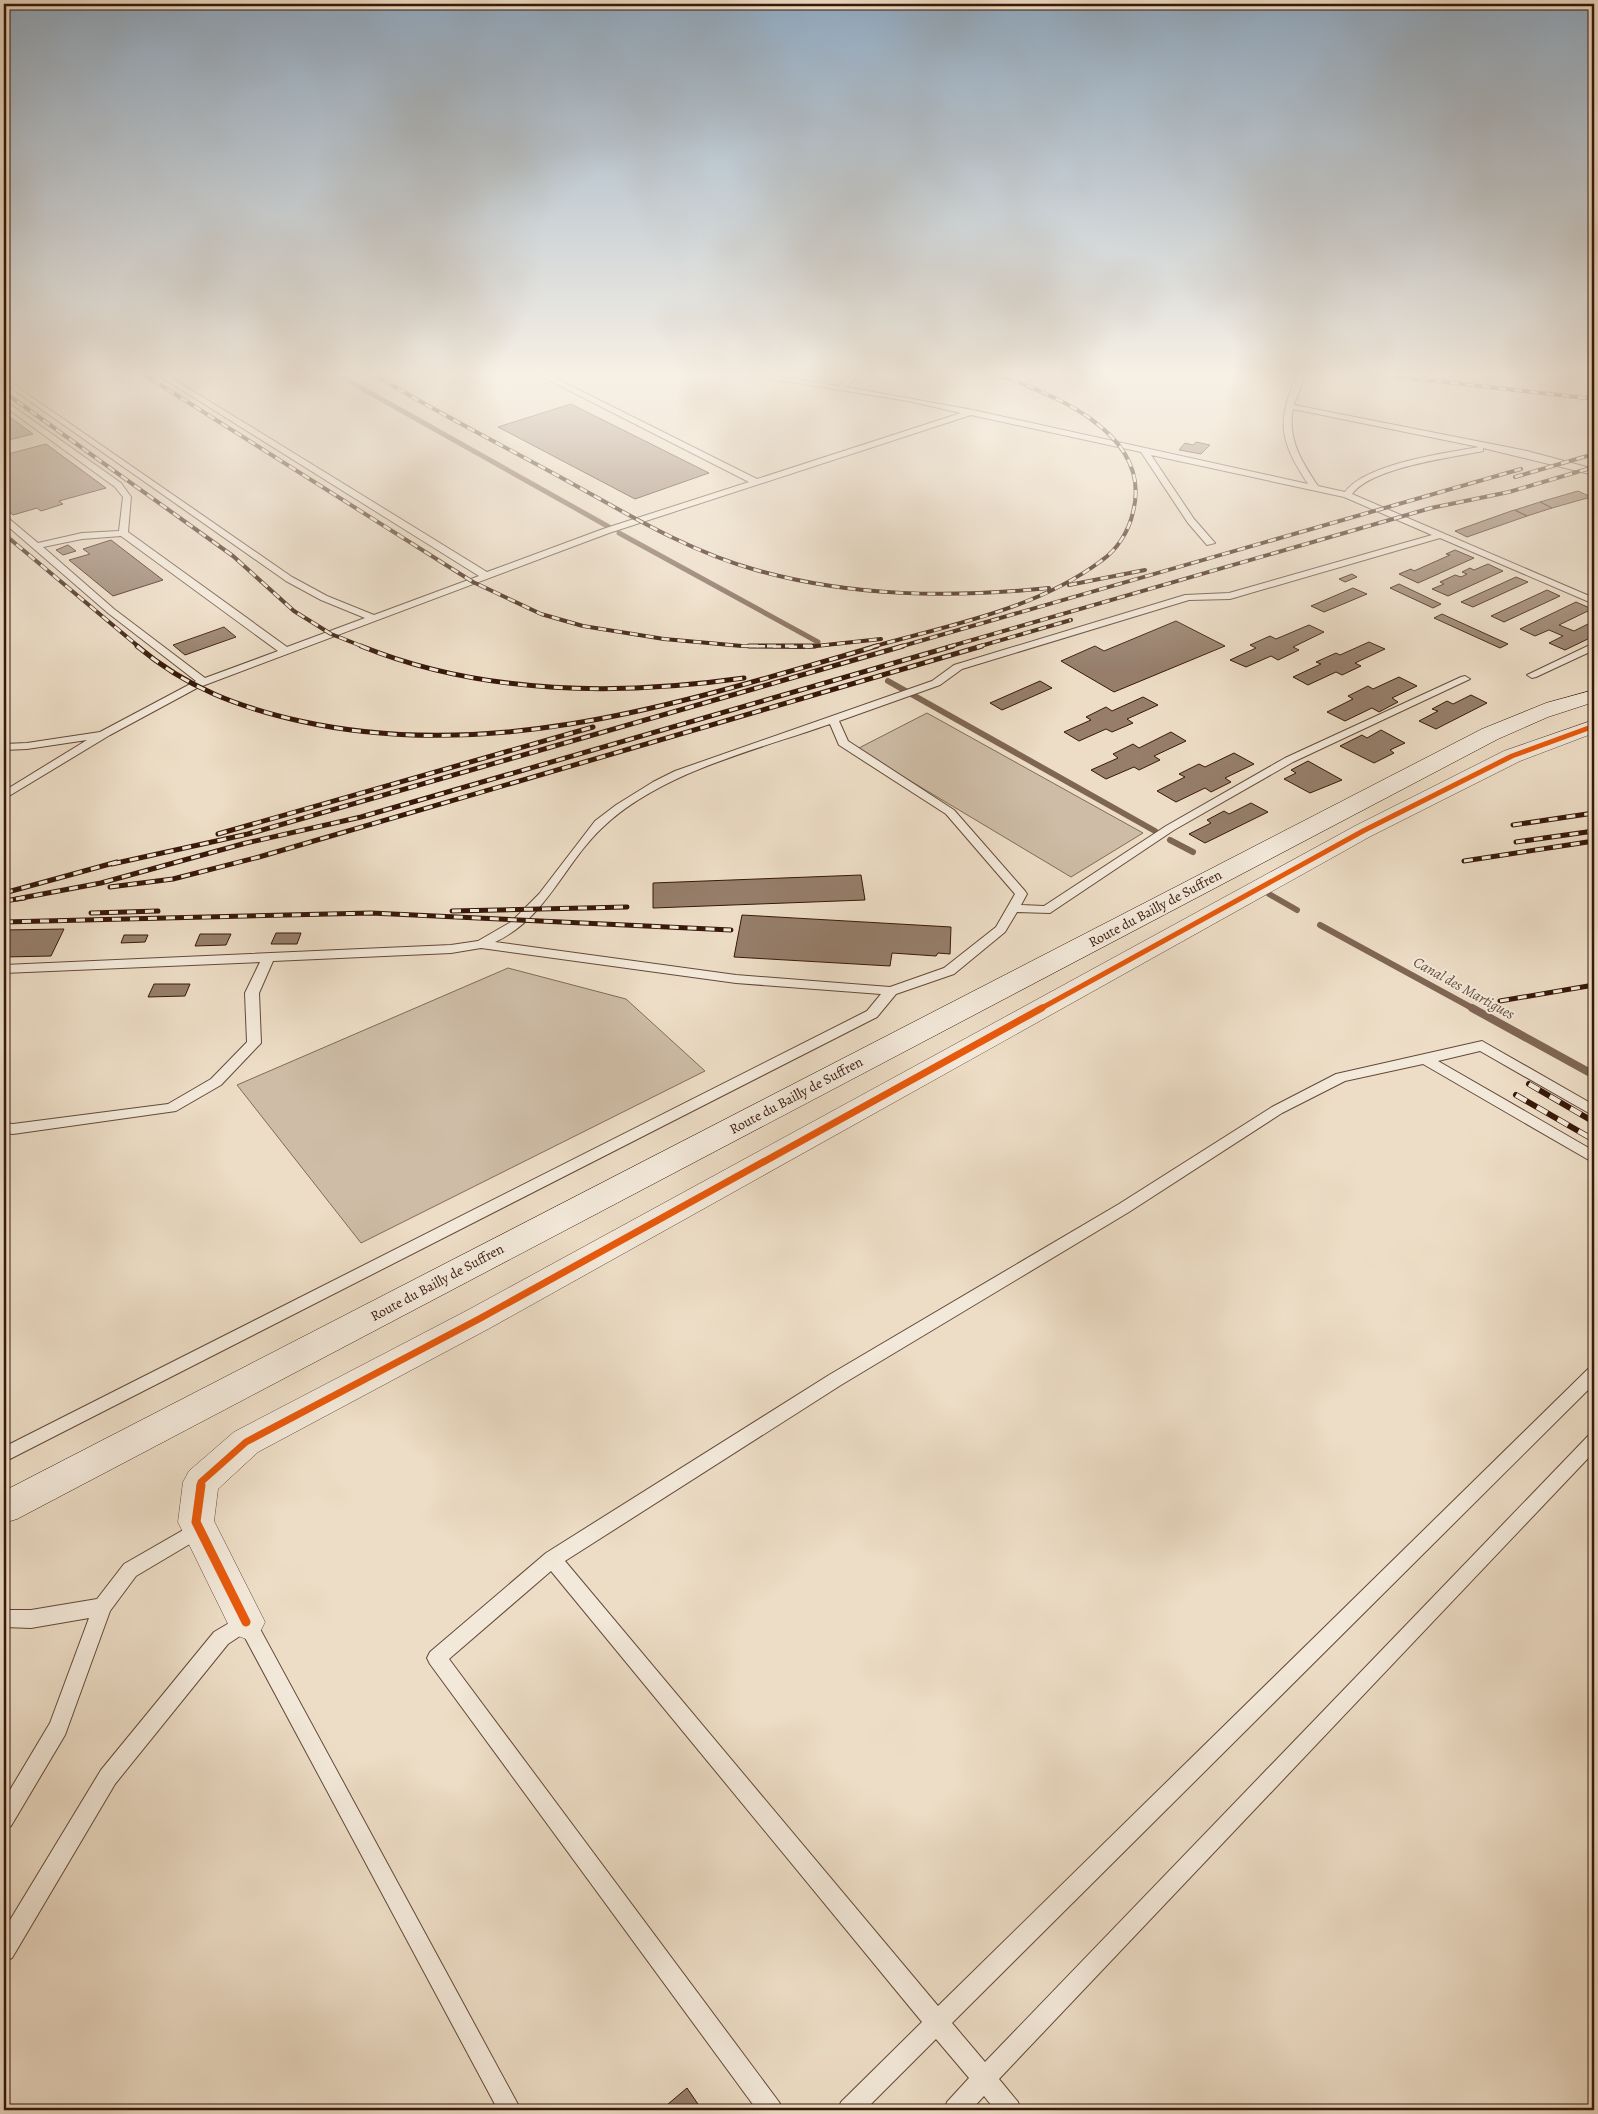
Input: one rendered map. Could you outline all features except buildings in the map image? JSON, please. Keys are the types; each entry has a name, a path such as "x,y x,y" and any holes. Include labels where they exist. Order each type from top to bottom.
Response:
{"main road":[{"name":"Route du Bailly de Suffren","path":"4,1508 1490,734 1526,717 1570,701 1594,696"},
{"path":"246,1622 196,1522 201,1482 246,1442 479,1319 1363,831 1512,756 1594,726"}],"lane":[{"path":"98,471 118,485 127,497 122,533"},
{"path":"134,471 289,579 324,598 373,618"},
{"path":"316,471 486,576"},
{"path":"733,471 758,483"},
{"path":"4,796 106,733 204,682 284,650 606,531 795,471"},
{"path":"1157,471 1191,521 1210,543"},
{"path":"1237,471 1347,495 1594,601"},
{"path":"1303,471 1314,487"},
{"path":"1347,495 1349,490 1362,479 1385,471"},
{"path":"4,519 111,611 204,682"},
{"path":"37,546 82,536 122,533 284,650"},
{"path":"480,944 527,915 540,902 592,831 653,786 679,773 936,683 958,667 1188,597 1230,596 1440,535"},
{"path":"1532,675 1594,646"},
{"path":"1013,908 1046,910 1170,828 1289,760 1465,679"},
{"path":"4,969 451,949 480,944 736,979 891,990 949,971 1001,930 1021,894 950,812 843,743 833,719"},
{"path":"4,747 27,746 106,733"},
{"path":"4,1128 13,1129 171,1108 216,1082 254,1043 252,993 268,957"},
{"path":"4,1455 872,1014 891,990"},
{"path":"771,2110 437,1658 552,1559 835,1380 1124,1208 1277,1110 1341,1077 1482,1046 1594,1110"},
{"path":"1425,1059 1594,1158"},
{"path":"849,2110 1594,1374"},
{"path":"955,2110 1594,1441"},
{"path":"4,1820 58,1728 102,1607 130,1570 200,1529"},
{"path":"552,1559 1010,2110"},
{"path":"4,1618 31,1619 102,1607"},
{"path":"4,1950 108,1777 221,1638 246,1622 510,2110"}],"shaded area":[{"path":"927,713 1143,833 1071,877 857,749"},
{"path":"508,968 626,999 705,1071 361,1243 237,1085"}],"waterway":[{"path":"509,471 609,527"},
{"path":"619,533 818,642"},
{"path":"888,681 1155,831"},
{"path":"1170,840 1193,852"},
{"path":"1269,894 1297,910"},
{"name":"Canal des Martigues","path":"1320,925 1474,1009"},
{"name":"Canal des Martigues","path":"1472,1008 1594,1075"}],"railway":[{"path":"114,471 233,556 294,611 331,634 364,647"},
{"path":"296,471 473,582 541,614 583,626 664,639 742,646 807,647 881,639"},
{"path":"548,471 681,542 730,562 792,579 828,586 902,593 975,593 1049,588"},
{"path":"872,647 961,623 1020,604 1075,578 1107,557 1122,540 1133,512 1135,484 1131,471"},
{"path":"899,647 1515,471"},
{"path":"1515,477 1537,471"},
{"path":"948,647 1431,508 1509,492 1582,471"},
{"path":"4,534 139,647"},
{"path":"1069,585 1145,570"},
{"path":"977,647 1071,620"},
{"path":"137,646 156,661 194,684 214,694 255,709 300,721 374,733 447,735 520,731 592,720 736,687 877,646"},
{"path":"361,646 407,662 454,674 550,687 599,689 648,687 744,678"},
{"path":"749,646 815,646"},
{"path":"112,864 248,834 903,646"},
{"path":"16,899 101,883 246,843 361,817 953,646"},
{"path":"110,887 173,879 259,857 982,646"},
{"path":"218,834 593,727"},
{"path":"1513,825 1594,813"},
{"path":"1516,842 1594,831"},
{"path":"1464,861 1594,841"},
{"path":"4,893 117,862"},
{"path":"4,901 24,898"},
{"path":"452,911 627,907"},
{"path":"91,913 158,911"},
{"path":"4,922 371,913 731,930"},
{"path":"1500,1001 1594,985"},
{"path":"1529,1084 1594,1122"},
{"path":"1516,1095 1594,1140"}],"cycle path":[{"path":"246,1622 196,1522 201,1482 246,1442 479,1319 1363,831 1512,756 1594,726"}]}
